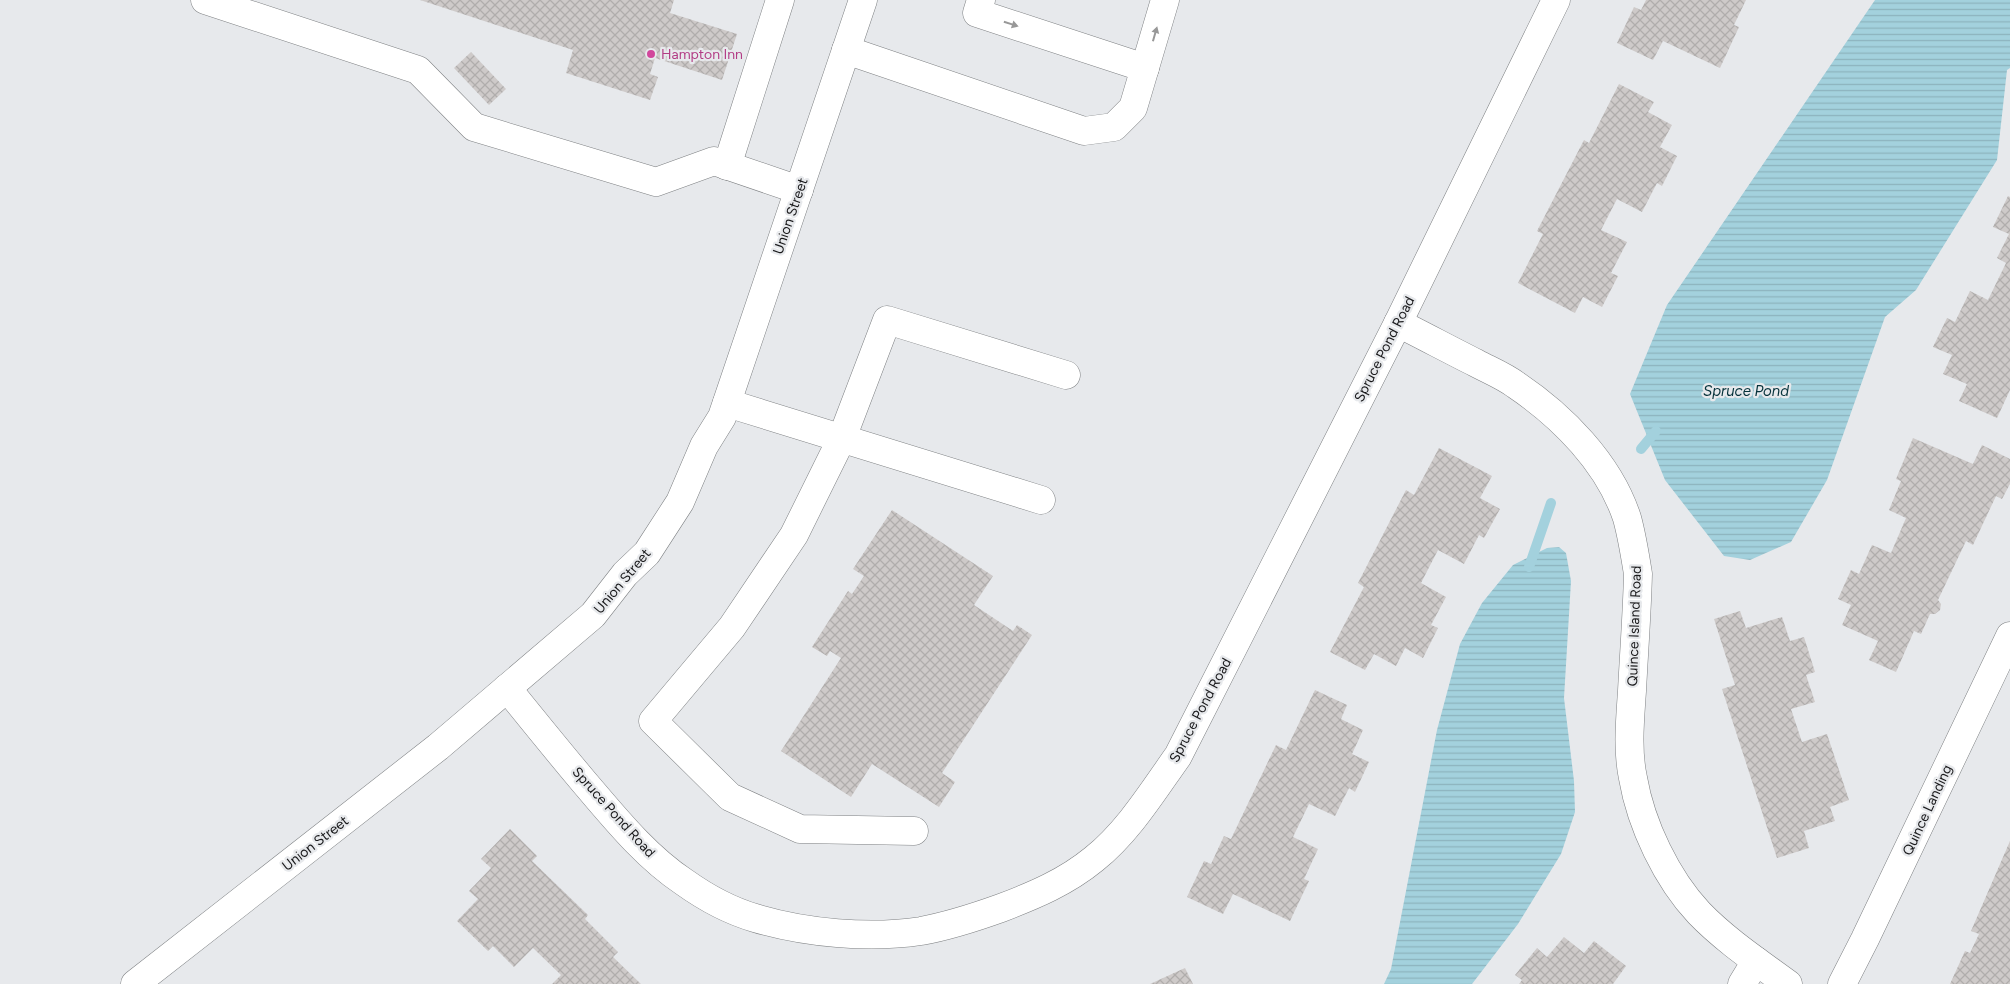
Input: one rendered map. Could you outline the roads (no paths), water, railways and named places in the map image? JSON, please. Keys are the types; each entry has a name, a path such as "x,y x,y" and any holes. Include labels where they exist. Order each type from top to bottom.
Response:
{"street":[{"path":"205,0 418,70 474,127 656,182 714,161 799,190"},
{"path":"727,166 780,0"},
{"name":"Union Street","path":"135,984 438,747 593,615 625,574 647,553 680,502 704,446 722,418 864,0"},
{"path":"982,0 977,13 1145,68"},
{"path":"846,50 1084,131 1114,127 1133,108 1165,0"},
{"name":"Spruce Pond Road","path":"506,688 609,811 654,858 683,882 718,902 754,918 812,930 878,934 921,931 981,915 1037,894 1070,877 1095,858 1146,801 1178,756 1398,322 1556,0"},
{"path":"914,831 800,829 730,797 653,721 732,627 794,535 842,438 887,320 1066,376"},
{"name":"Quince Island Road","path":"1398,322 1515,384 1544,406 1580,442 1599,465 1615,492 1626,516 1634,546 1638,574 1630,743 1632,778 1640,806 1662,860 1678,886 1699,913 1756,961 1788,984"},
{"path":"727,403 1041,500"},
{"name":"Quince Landing","path":"1842,984 1865,940 2010,636"},
{"path":"1742,984 1756,961"}],"water":[{"name":"Spruce Pond","path":"1875,0 2010,0 2010,68 2007,70 1997,160 1916,290 1885,317 1827,480 1791,542 1750,560 1724,556 1665,480 1630,394 1667,305"},
{"path":"1559,547 1566,553 1571,581 1564,698 1574,781 1575,812 1561,854 1518,924 1472,984 1384,984 1391,969 1437,730 1460,644 1482,603 1513,565 1547,548"}],"waterway":[{"path":"1641,449 1656,431"},
{"path":"1529,567 1551,503"}],"place":[{"name":"Hampton Inn","path":"651,54"}]}
